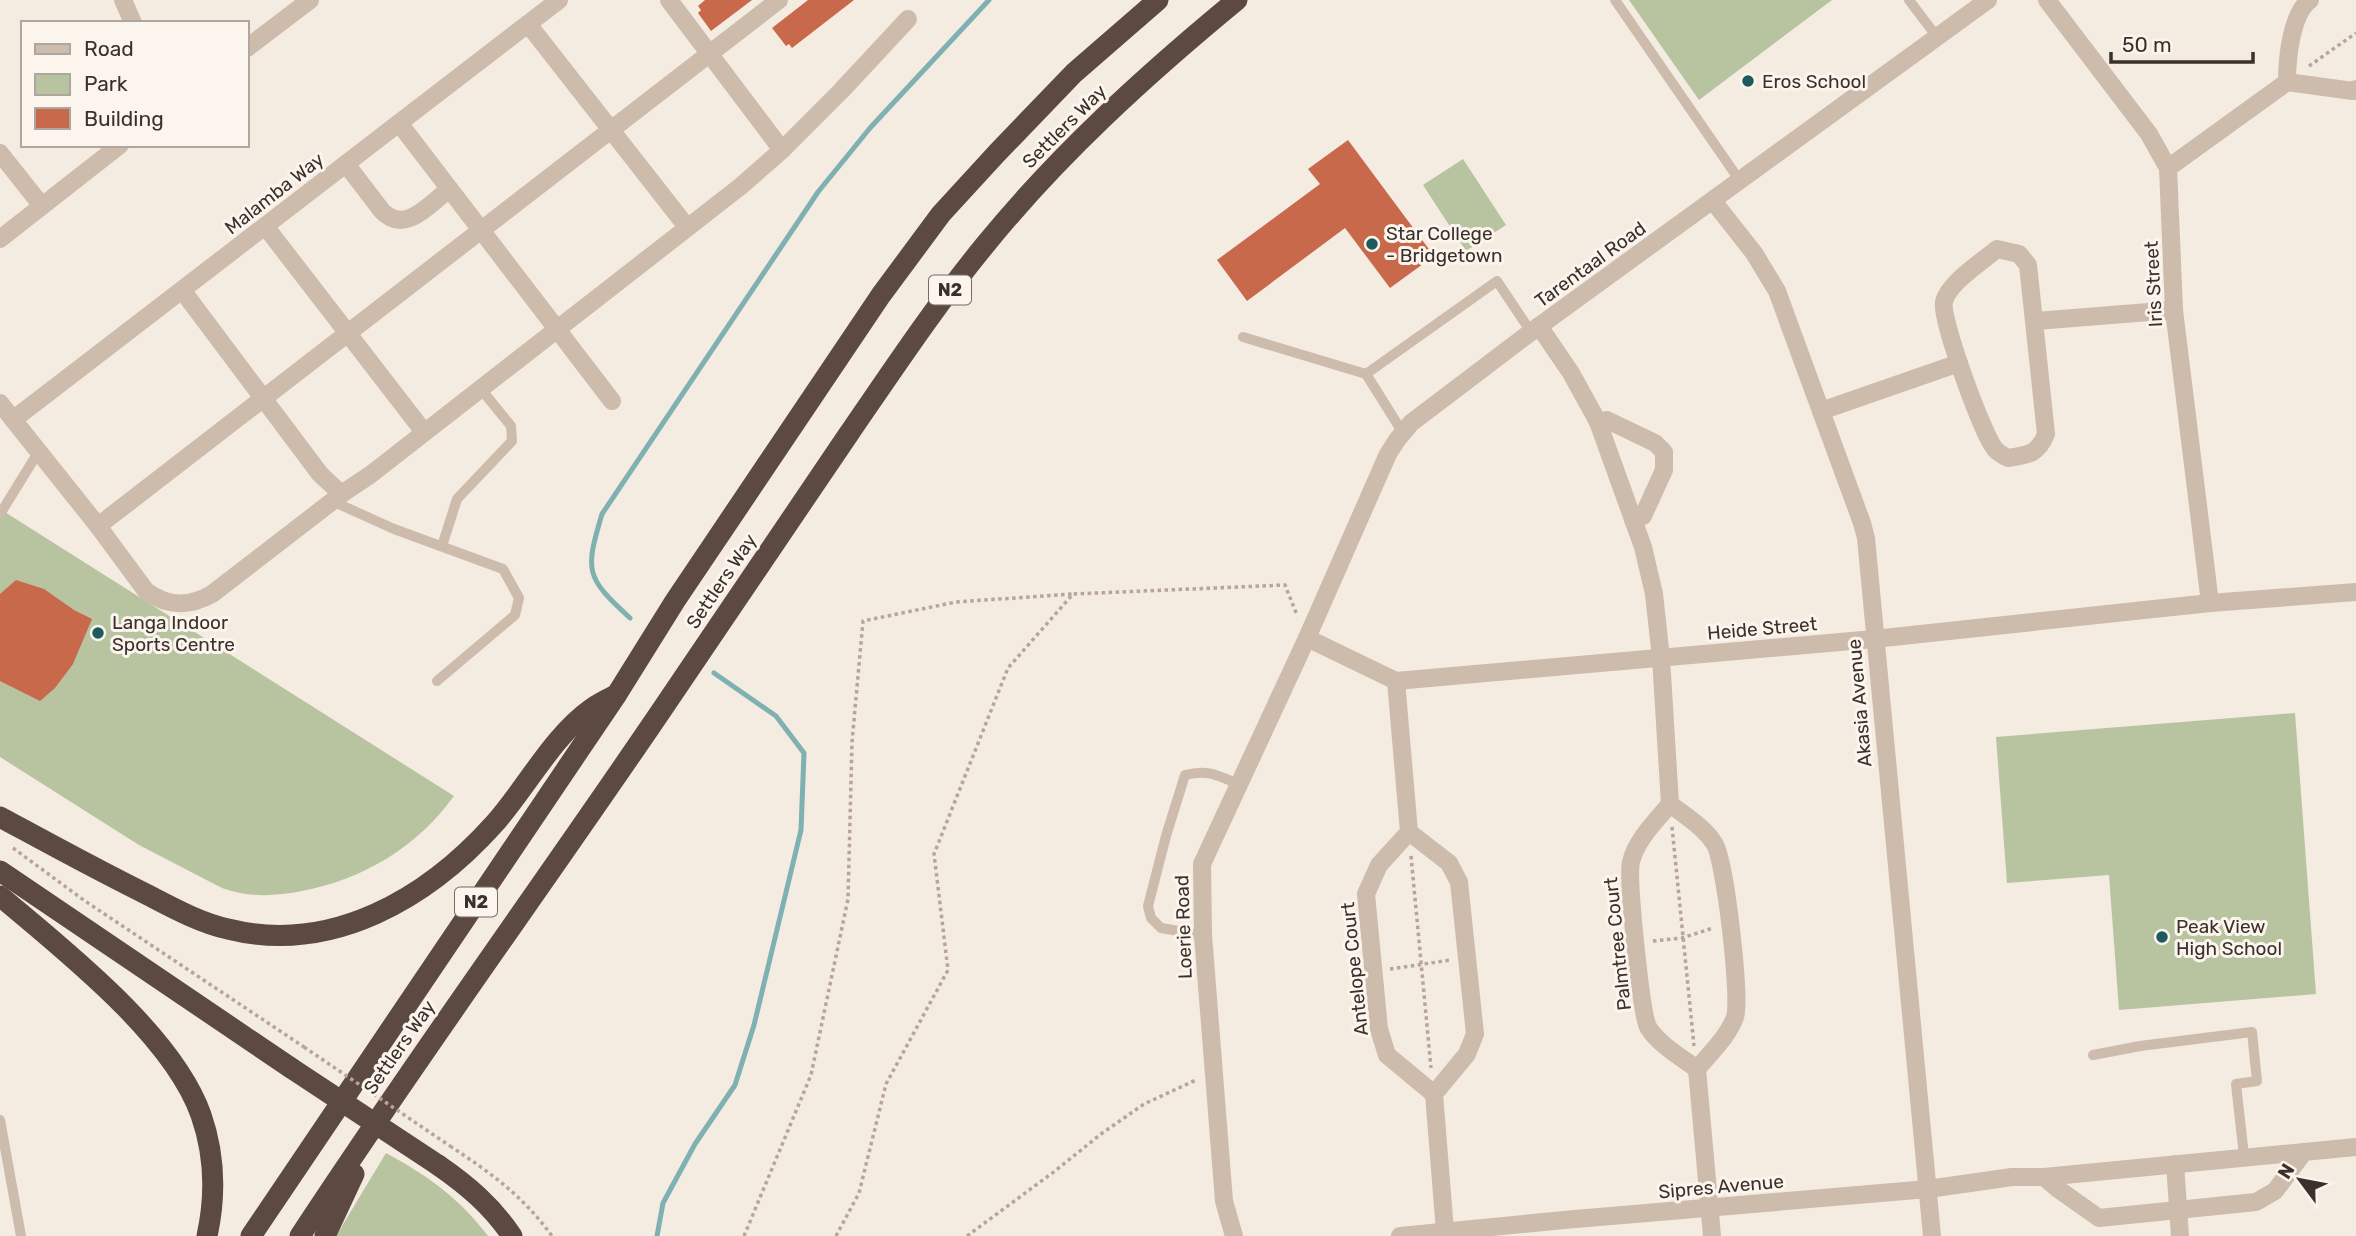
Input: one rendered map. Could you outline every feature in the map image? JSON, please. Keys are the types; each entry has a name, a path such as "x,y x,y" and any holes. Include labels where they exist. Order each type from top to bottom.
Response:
{"highway":[{"name":"Settlers Way","path":"251,1236 623,686 675,601 851,339 941,214 1058,88 1158,0"},
{"name":"Settlers Way","path":"300,1236 384,1109 671,695 908,346 986,243 1093,127 1237,0"},
{"path":"0,817 134,888 207,923 257,934 307,935 338,929 370,917 420,889 451,866 496,822 542,760 573,724 623,686"},
{"path":"0,871 463,1182 484,1201 512,1236"},
{"path":"0,897 84,967 111,994 169,1058 185,1083 200,1113 211,1156 214,1178 212,1213 207,1236"},
{"path":"325,1236 384,1109"}],"street":[{"path":"124,0 132,21"},
{"path":"248,47 310,0"},
{"name":"Malamba Way","path":"14,419 559,0"},
{"path":"669,0 782,150"},
{"path":"98,526 779,0"},
{"name":"Tarentaal Road","path":"1307,638 1388,454 1410,423 1988,0"},
{"name":"Iris Street","path":"2047,0 2150,134 2168,167 2174,310 2210,604"},
{"path":"2287,82 2287,56 2302,6 2310,0"},
{"path":"0,403 146,591 167,603 191,603 212,594 355,486 555,328 741,187 841,91 908,19"},
{"path":"528,24 687,227"},
{"path":"2168,167 2287,82 2342,90 2356,89"},
{"path":"400,123 611,401"},
{"path":"0,239 117,147"},
{"path":"0,153 42,206"},
{"path":"346,164 382,211 399,221 411,219 449,189"},
{"name":"Akasia Avenue","path":"1713,201 1771,278 1785,309 1866,538 1932,1236"},
{"path":"265,226 424,432"},
{"path":"1997,249 2019,254 2028,265 2036,321 2046,434 2041,447 2027,456 2008,458 1994,448 1959,363 1944,313 1944,300 1954,285 1997,249"},
{"path":"182,290 263,400 320,474 335,489 338,497"},
{"path":"2036,321 2174,310"},
{"path":"1535,329 1576,382 1598,422 1643,547 1653,585 1661,658 1670,804 1714,842 1723,872 1735,973 1735,1017 1721,1040 1697,1069 1712,1236"},
{"path":"1821,411 1959,363"},
{"path":"1598,422 1607,420 1655,443 1664,452 1664,470 1643,516 1633,520"},
{"name":"Heide Street","path":"1396,681 1874,639 2210,604 2356,592"},
{"path":"1307,638 1396,681 1409,832 1449,863 1459,882 1475,1034 1467,1054 1434,1094 1445,1231"},
{"name":"Loerie Road","path":"1234,1236 1224,1201 1203,935 1202,864 1307,638"},
{"name":"Palmtree Court","path":"1670,804 1641,840 1631,861 1631,894 1641,996 1648,1026 1664,1044 1697,1069"},
{"name":"Antelope Court","path":"1409,832 1379,865 1366,894 1373,972 1379,1028 1387,1055 1434,1094"},
{"name":"Sipres Avenue","path":"1400,1236 1928,1189 2012,1177 2044,1177 2356,1147"},
{"path":"2044,1177 2099,1218 2256,1202 2275,1191 2304,1152"},
{"path":"2175,1164 2180,1236"}],"lane":[{"path":"1615,0 1740,181"},
{"path":"1909,0 1937,37"},
{"path":"1366,374 1497,281 1535,329"},
{"path":"1243,337 1366,374 1403,433"},
{"path":"442,546 457,499 512,441 511,426 480,388"},
{"path":"0,514 39,451"},
{"path":"338,497 394,528 503,569 520,598 515,615 437,681"},
{"path":"1203,935 1161,928 1151,918 1148,906 1185,775 1201,771 1216,774 1238,784"},
{"path":"2094,1055 2140,1046 2252,1032 2257,1082 2236,1084 2244,1156"},
{"path":"0,1120 21,1236"}],"path":[{"path":"2287,82 2356,33"},
{"path":"744,1236 811,1075 848,899 852,742 863,621 956,603 1073,594 1285,586 1307,638"},
{"path":"836,1236 859,1193 886,1084 948,970 934,854 1009,668 1073,594"},
{"path":"1670,804 1697,1069"},
{"path":"1409,832 1434,1094"},
{"path":"11,847 85,901 490,1172 517,1195 552,1236"},
{"path":"1636,943 1682,937 1729,923"},
{"path":"1373,972 1421,963 1467,959"},
{"path":"967,1236 1144,1104 1213,1073"}],"green space":[{"path":"1629,0 1832,0 1699,100"},
{"path":"1463,159 1506,225 1466,251 1423,185"},
{"name":"Langa Indoor Sports Centre","path":"0,509 454,796 423,831 387,858 347,878 292,893 262,895 222,888 139,845 0,757"},
{"path":"2295,713 2316,994 2119,1010 2109,875 2007,883 1996,737"},
{"path":"386,1153 442,1189 488,1236 336,1236"}],"building":[{"path":"705,0 752,0 711,31 698,13 701,10 698,6"},
{"path":"808,0 854,0 792,48 789,44 786,46 772,28"},
{"path":"1348,140 1434,256 1390,288 1345,228 1247,301 1217,260 1320,184 1308,169"},
{"path":"16,580 44,589 92,619 73,664 55,688 40,701 0,681 0,594"}],"waterway":[{"path":"630,618 604,592 593,572 593,549 602,514 818,192 870,128 989,0"},
{"path":"657,1236 663,1203 695,1144 735,1085 754,1025 801,830 804,753 776,716 714,673"}],"place":[{"name":"Eros School","path":"1748,81"},
{"name":"Star College - Bridgetown","path":"1372,244"},
{"name":"Langa Indoor Sports Centre","path":"98,633"},
{"name":"Peak View High School","path":"2162,937"}]}
